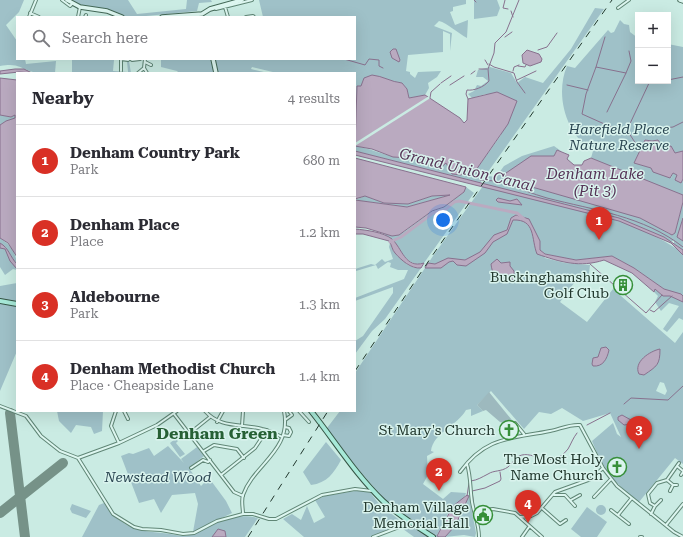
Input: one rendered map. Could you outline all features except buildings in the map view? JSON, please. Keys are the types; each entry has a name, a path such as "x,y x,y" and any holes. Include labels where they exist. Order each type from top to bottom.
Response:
{"main road":[{"path":"0,301 16,304"},
{"path":"313,412 336,446 373,491 388,506 433,537"}],"street":[{"path":"29,16 36,0"},
{"path":"62,0 70,6 73,3"},
{"path":"67,0 80,7 107,11 120,16"},
{"path":"225,6 242,0"},
{"path":"182,16 202,15 212,8 252,0"},
{"path":"618,8 629,0"},
{"path":"225,6 228,16"},
{"path":"78,16 80,7"},
{"path":"30,13 37,16"},
{"path":"120,71 121,60"},
{"path":"145,60 151,65"},
{"path":"145,60 144,68 146,72"},
{"path":"213,60 216,72"},
{"path":"139,72 144,68"},
{"path":"0,406 26,416 41,436 60,451 78,458 113,514 120,520 142,530 161,530 183,534 191,533 217,521 243,514 256,514 269,519 280,519 322,495 355,489 373,491"},
{"path":"116,412 112,426 118,443"},
{"path":"124,412 128,419"},
{"path":"206,412 217,422 232,426 267,430 283,436 289,436 291,432 289,428 285,427"},
{"path":"217,422 222,412"},
{"path":"242,426 243,412"},
{"path":"243,514 243,496 252,480 272,457 283,436 285,427 284,412"},
{"path":"285,420 296,412"},
{"path":"299,412 309,422"},
{"path":"78,458 118,443 157,425 174,414 204,451 234,492 243,496"},
{"path":"190,433 210,417"},
{"path":"515,423 524,435"},
{"path":"460,472 477,452 504,439 576,425 583,428 603,468 617,486 681,536"},
{"path":"221,475 255,448 267,430"},
{"path":"204,451 214,445 237,449 244,458"},
{"path":"191,468 203,460 208,462 210,460"},
{"path":"466,464 472,481 471,494 479,537"},
{"path":"655,506 650,503 648,494 657,483 667,480 678,465 683,471 681,475"},
{"path":"520,517 531,516 542,509 555,492 591,479 603,468"},
{"path":"594,497 611,478"},
{"path":"667,480 673,485 677,485"},
{"path":"670,491 673,485"},
{"path":"554,495 565,495 575,506"},
{"path":"571,500 580,495"},
{"path":"618,515 631,498"},
{"path":"651,514 655,506 661,500"},
{"path":"666,525 683,504"},
{"path":"475,511 493,508 514,513 542,537"},
{"path":"542,509 560,524 566,520"},
{"path":"611,510 629,524"},
{"path":"373,537 402,526 409,521"},
{"path":"522,537 529,527"}],"green space":[{"path":"0,0 24,0 19,12 6,25 16,40 16,60 25,60 26,64 56,61 55,72 32,72 14,65 0,66"},
{"path":"71,0 128,0 137,14 186,9 187,0 211,0 212,2 199,3 197,11 146,16 123,16 111,11 81,5"},
{"path":"259,0 466,0 466,4 453,7 453,11 450,12 455,25 468,20 467,38 439,21 434,26 452,33 450,51 450,34 443,31 443,52 408,55 406,71 410,72 410,74 415,78 418,72 441,71 437,77 428,83 429,88 425,95 409,98 407,89 402,83 375,76 364,78 361,86 357,88 358,95 356,103 356,72 273,72 252,67 251,69 264,72 217,72 215,60 356,60 356,16 263,16"},
{"path":"474,0 497,0 500,8 497,16 474,19"},
{"path":"595,8 604,9 480,183 356,151 356,146 395,157 422,161 437,168 446,163 452,174 461,175 467,171 476,170 501,135 486,94 472,98 468,94 474,91 477,85 481,86 488,81 483,77 476,77 478,70 490,67 511,73 517,83 525,77 543,83 571,49"},
{"name":"Harefield Place Nature Reserve","path":"620,20 624,24 629,25 630,32 635,36 635,84 671,84 671,45 683,47 683,151 675,153 645,140 634,163 651,168 671,178 673,173 677,175 681,183 683,179 683,195 657,186 591,158 593,151 583,144 569,124 565,113 562,89 567,66 575,68 608,30 611,33 614,32"},
{"path":"72,60 114,60 113,71 128,72 72,72"},
{"path":"161,60 211,60 214,72 178,72 161,67"},
{"path":"127,61 129,61 131,72 128,72"},
{"path":"0,115 11,117 15,115 15,119 6,121 0,125"},
{"path":"554,146 561,151 557,150 554,156 511,170 506,173 508,178 525,185 621,211 650,222 669,234 675,233 683,202 683,218 677,237 683,241 683,250 674,244 674,240 671,242 664,237 615,217 483,184 488,176 496,177 504,166 522,156"},
{"path":"483,186 560,204 613,219 638,228 683,253 683,296 664,289 634,268 612,256 576,260 545,254 540,250 545,258 565,263 590,265 588,282 577,279 560,302 587,322 613,289 675,343 683,332 683,464 675,458 639,502 616,482 601,460 592,441 613,423 617,434 621,437 610,413 583,421 562,408 551,414 539,412 524,429 491,391 477,405 483,411 471,416 471,409 466,410 436,439 431,451 434,452 427,456 428,475 423,484 443,499 451,492 466,493 464,498 448,513 437,535 439,537 433,537 391,507 357,468 327,428 339,412 356,412 356,372 433,256","holes":["660,382 664,383 667,391 665,395 656,391"]},
{"path":"466,187 474,193 424,263 417,264 407,259 390,239 385,236 385,234 395,236 404,232 432,211 444,207 464,192"},
{"path":"450,195 407,207 356,200 365,196 384,203 408,204 432,196"},
{"path":"0,238 13,251 16,260 16,270 13,269 5,275 0,267"},
{"path":"390,243 394,252 408,265 415,268 421,268 385,319 372,331 356,353 356,340 363,336 393,293 393,287 356,301 356,298 404,279 408,270 398,270 390,267 391,263 388,262 378,269 376,265 356,271 356,269 371,264 375,265 382,259 385,262 393,259 389,247"},
{"path":"16,283 16,302 0,300 0,286"},
{"path":"655,289 663,296 670,295 683,302 683,320 679,318 667,332 663,329 679,306 669,303 661,311 655,302 658,296 654,292"},
{"path":"0,303 16,306 16,353 0,391"},
{"path":"57,412 103,412 102,431 94,434 91,427 76,425 71,433 59,421"},
{"path":"175,439 178,441 176,443 185,454 180,457 170,443"},
{"path":"326,442 341,460 336,469 326,480 311,485 303,472"},
{"name":"Newstead Wood","path":"168,446 184,463 181,459 197,447 204,456 189,468 201,486 209,478 226,501 232,513 193,532 198,504 195,493 172,495 161,513 154,499 139,503 121,456 129,453 133,454 149,448 154,456"},
{"path":"361,490 370,492 379,504 402,522 401,524 371,537 304,537 283,519 292,514 301,520 307,506 314,523 325,517 315,500 325,496"},
{"path":"469,496 476,533 475,537 464,535 444,537 455,526"},
{"path":"104,503 121,522 130,527 139,530 182,536 187,536 227,518 243,516 258,518 245,537 82,537 99,505"},
{"path":"72,504 91,511 86,518 72,513 70,509"},
{"path":"599,505 603,505 605,506 605,514 599,515 596,512 596,508"},
{"path":"587,507 607,522 597,537 581,537 571,529"},
{"path":"408,523 430,537 414,537 403,529"}],"shaded area":[{"path":"489,392 516,425 515,436 504,438 502,434 505,423 500,422 486,410 483,411 477,405"}],"water":[{"path":"393,49 396,49 400,60 399,62 392,58 390,52"},
{"path":"527,50 539,54 542,59 541,62 530,66 523,63 522,55"},
{"path":"24,69 30,72 0,74 0,71"},
{"path":"372,75 402,83 407,89 409,98 425,95 460,118 464,123 467,120 468,99 497,92 517,101 508,124 476,170 467,171 461,175 452,174 446,163 439,169 410,158 393,157 372,149 356,146 357,86 361,86 364,78"},
{"path":"0,78 16,80 16,255 8,243 0,238 0,125 15,118 15,115 11,117 0,115"},
{"path":"645,140 658,140 663,148 671,146 675,153 683,151 683,179 681,183 675,180 677,175 673,173 670,178 653,172 651,168 634,163"},
{"name":"Denham Lake (Pit 3)","path":"557,150 569,155 567,159 574,165 582,165 584,161 591,158 683,195 683,202 675,233 672,235 640,218 525,185 505,176 506,173 531,156 554,156"},
{"path":"356,151 619,218 664,237 683,250 683,255 671,243 619,221 356,155"},
{"path":"356,158 466,187 464,192 444,207 432,211 399,235 392,236 366,228 356,227 356,200 407,207 450,195 432,196 408,204 384,203 365,196 356,199"},
{"path":"498,198 510,201 517,199 522,205 498,202 496,200"},
{"path":"516,215 529,219 540,241 540,250 545,254 576,260 612,256 634,268 664,289 681,294 683,296 683,302 670,296 663,296 655,289 654,292 632,273 604,260 587,264 578,264 537,254 529,226 526,223 513,220 507,234 493,242 485,253 466,266 457,265 453,261 441,268 425,268 428,263 435,264 448,258 465,260 480,252 494,235 507,230 511,218"},
{"path":"683,218 683,241 677,237"},
{"path":"356,229 384,235 392,239 405,257 412,263 424,263 421,268 410,266 395,253 389,241 363,234 356,234"},
{"path":"0,243 5,247 16,262 16,268 10,261 5,249 0,248"},
{"path":"497,259 501,263 510,262 510,266 514,271 514,279 504,282 496,277 493,273 491,264"},
{"path":"606,347 609,350 606,359 602,364 593,366 593,358 598,357 601,348"},
{"path":"660,349 657,365 644,375 639,374 638,365 640,361 652,352"},
{"path":"622,415 631,420 639,417 641,418 632,424 624,425 618,420 618,417"},
{"path":"467,495 469,496 455,526 445,537 437,536 453,506"},
{"path":"218,529 225,531 226,537 212,537"}],"pier":[{"path":"429,96 432,97 356,145 356,142"}],"waterway":[{"path":"505,0 503,8 508,9"},
{"path":"468,99 466,94 467,90 479,88 489,81 488,69 494,53 495,43 506,32 519,0"},
{"path":"511,11 513,17"},
{"path":"505,37 512,32"},
{"path":"538,50 547,47 557,33"},
{"path":"596,67 605,37"},
{"path":"626,73 631,61 629,51"},
{"path":"348,60 365,65 369,59 379,60 379,66 383,68"},
{"path":"485,60 488,65"},
{"path":"489,64 514,73 517,82 525,93"},
{"path":"513,71 514,67 519,65"},
{"path":"518,66 525,67 526,65"},
{"path":"607,112 626,73 596,67 586,94 582,114 629,135"},
{"path":"479,69 487,69"},
{"path":"471,74 475,71"},
{"path":"517,80 536,71"},
{"path":"441,83 451,76"},
{"path":"450,85 464,76"},
{"path":"671,79 683,77"},
{"path":"430,98 431,92 440,84"},
{"path":"642,145 636,144 627,130 649,84"},
{"path":"567,85 588,90"},
{"path":"657,129 673,127 683,122"},
{"name":"Grand Union Canal","path":"475,171 480,180 502,182 547,198 618,215 635,221 668,236 683,247"},
{"path":"390,242 401,237 433,213 446,209 454,202 459,201 517,213 524,219"},
{"path":"590,264 646,313 662,295"},
{"path":"650,310 654,312 672,296"},
{"path":"624,404 631,398 668,400 683,386"},
{"path":"587,425 610,413"},
{"path":"471,481 490,473 505,469 519,456 530,455 555,459 561,456 568,449 577,433"},
{"path":"474,507 472,491 485,488 500,481 500,472"},
{"path":"467,496 469,483"}],"runway":[{"path":"10,413 25,537"},
{"path":"0,513 63,463"}],"railway":[{"path":"356,370 432,256 612,0"},
{"path":"248,537 327,412"}],"place":[{"name":"Denham Country Park","path":"599,240"},
{"name":"Buckinghamshire Golf Club","path":"623,285"},
{"name":"St Mary's Church","path":"509,430"},
{"name":"Aldebourne","path":"639,449"},
{"name":"The Most Holy Name Church","path":"617,467"},
{"name":"Denham Place","path":"439,491"},
{"name":"Denham Village Memorial Hall","path":"483,515"},
{"name":"Denham Methodist Church","path":"528,523"}],"district":[{"name":"Denham Green","path":"217,433"}]}
